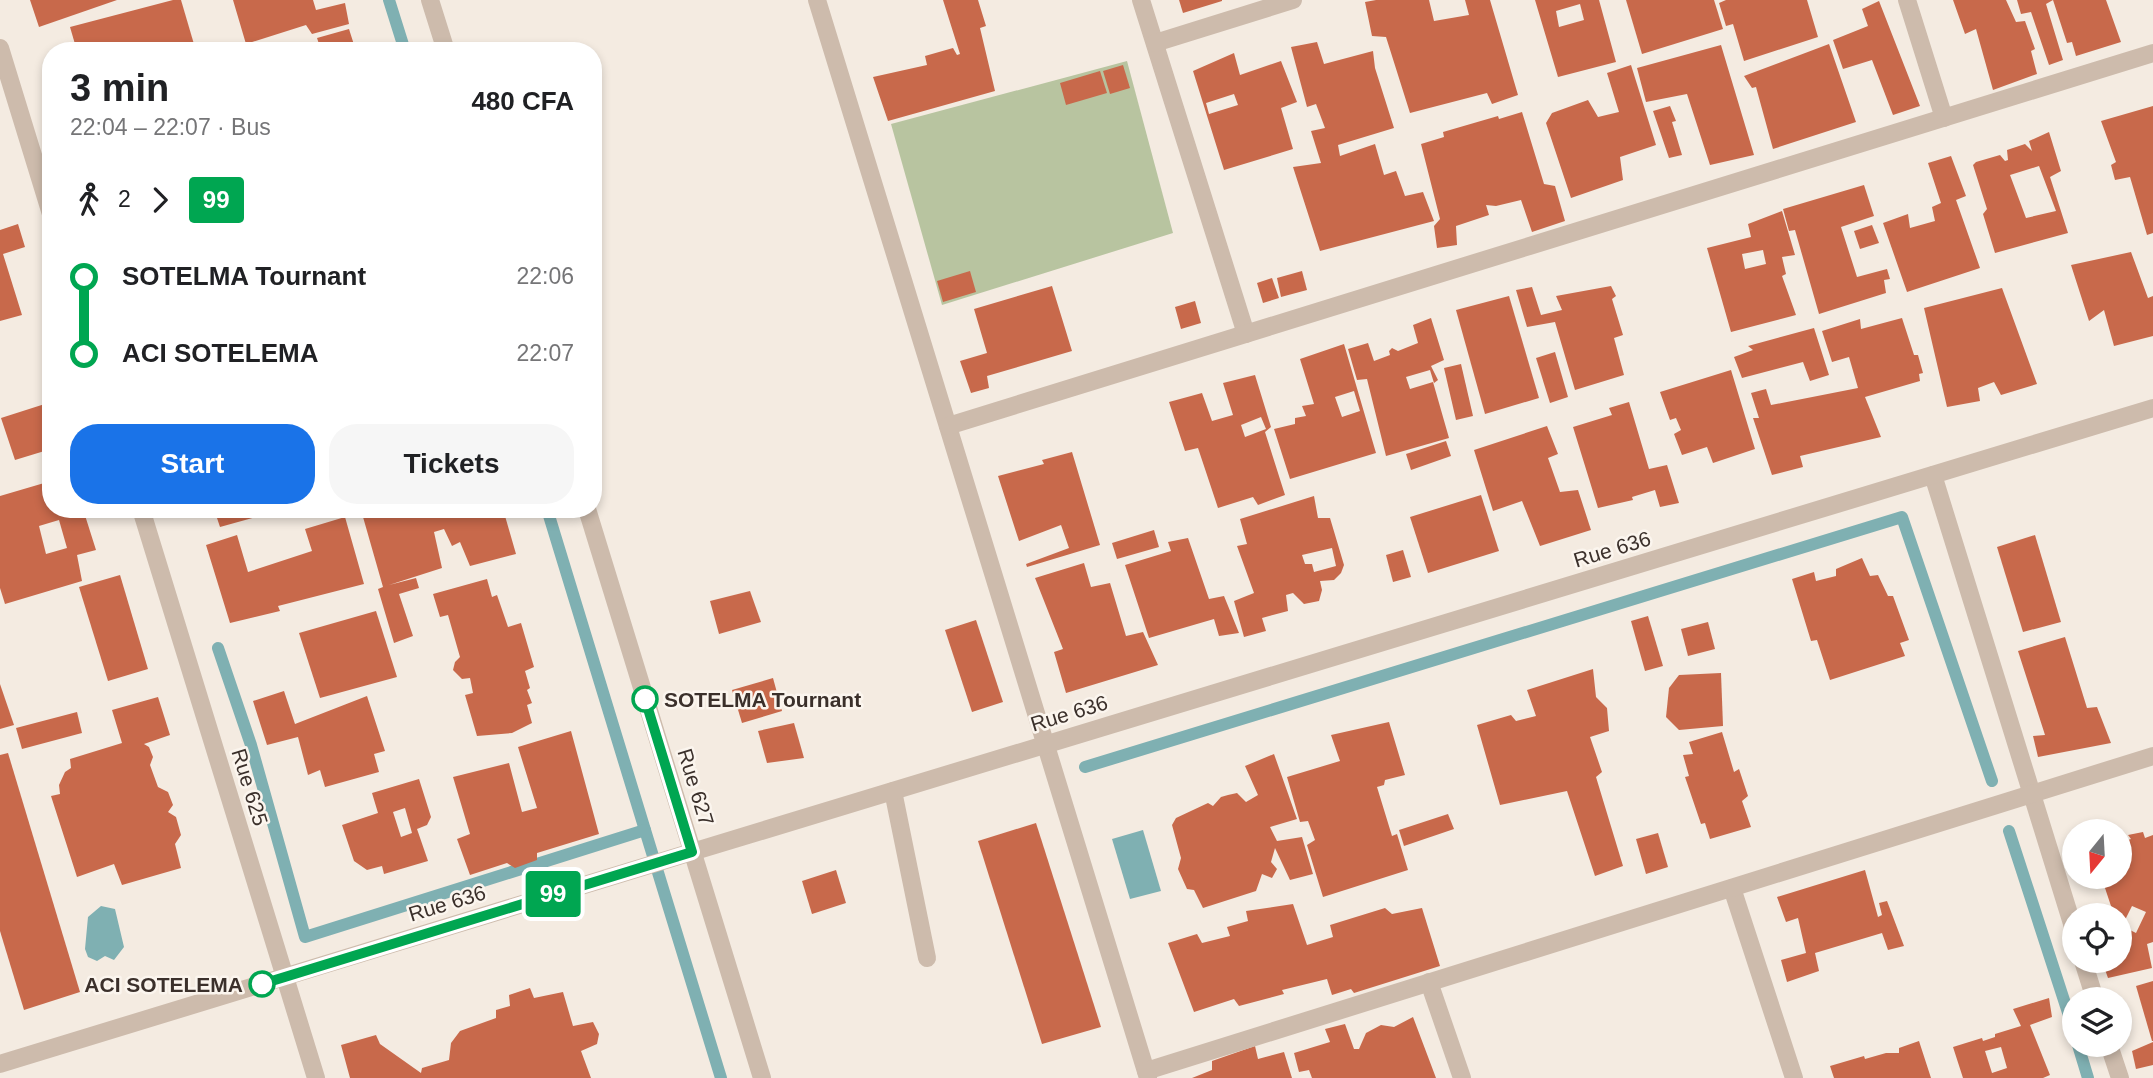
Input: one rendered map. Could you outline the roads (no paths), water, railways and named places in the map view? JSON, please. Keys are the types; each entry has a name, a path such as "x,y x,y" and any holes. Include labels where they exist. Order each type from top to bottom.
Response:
{"street":[{"path":"430,0 443,42"},
{"path":"817,0 1147,1075 1429,982 2153,756"},
{"path":"1142,0 1246,334"},
{"path":"1155,43 1293,0"},
{"path":"1907,0 1944,118"},
{"path":"0,48 42,185"},
{"path":"948,426 2153,54"},
{"name":"Rue 636","path":"0,1064 2153,408"},
{"path":"1933,475 2066,903"},
{"name":"Rue 625","path":"144,518 316,1078"},
{"name":"Rue 627","path":"590,518 762,1078"},
{"path":"893,791 927,958"},
{"path":"1732,888 1794,1078"},
{"path":"1429,982 1462,1078"},
{"path":"2113,1057 2119,1078"}],"water":[{"path":"1143,830 1161,891 1130,899 1112,839"},
{"path":"101,906 115,909 124,947 114,960 105,956 97,961 88,957 85,949 88,917"}],"waterway":[{"path":"389,0 402,42"},
{"path":"1085,767 1902,517 1992,781"},
{"path":"550,518 645,830"},
{"path":"218,648 251,745 305,937 645,830 721,1078"},
{"path":"2009,831 2062,994"},
{"path":"2082,1057 2088,1078"}],"place":[{"name":"SOTELMA Tournant","path":"645,699"},
{"name":"ACI SOTELEMA","path":"262,984"}]}
